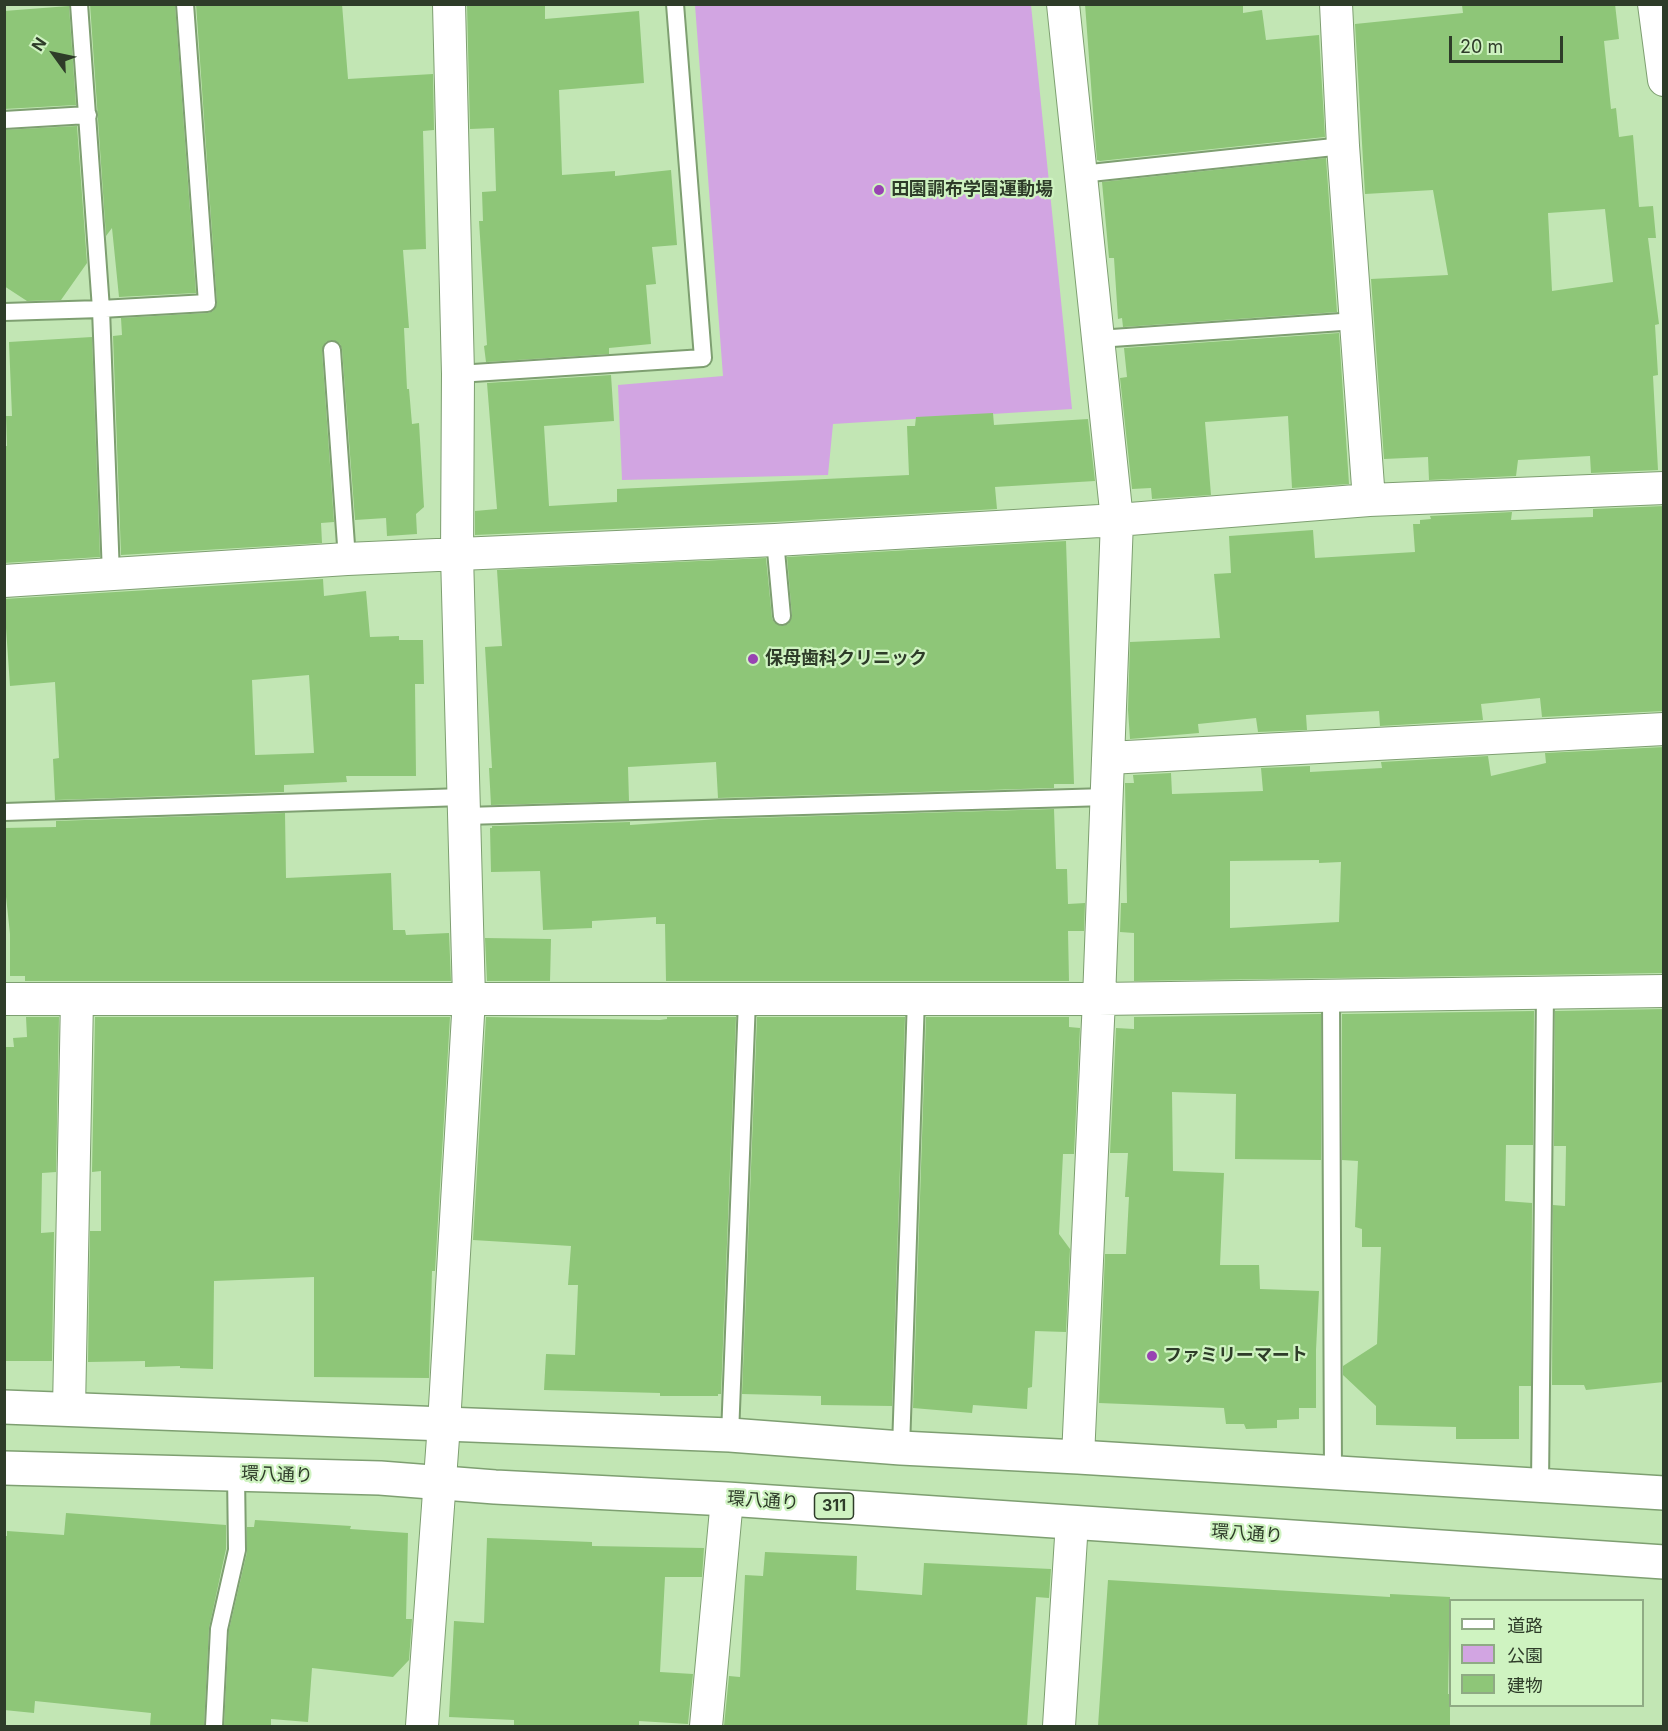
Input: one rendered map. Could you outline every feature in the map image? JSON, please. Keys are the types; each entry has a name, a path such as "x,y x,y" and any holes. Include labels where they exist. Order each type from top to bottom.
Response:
{"main road":[{"path":"4,1407 730,1435 901,1448 1664,1493"},
{"name":"環八通り","path":"4,1468 380,1478 440,1484 727,1499 1664,1562"}],"street":[{"path":"422,1726 444,1424 469,998 458,555 458,374 449,4"},
{"path":"1063,4 1117,520 1099,999 1078,1457"},
{"path":"1336,4 1343,146 1369,500"},
{"path":"1654,4 1664,80"},
{"path":"4,581 347,559 775,540 1117,520 1369,500 1664,488"},
{"path":"1108,758 1664,729"},
{"path":"4,999 1099,999 1664,992"},
{"path":"69,1409 77,999"},
{"path":"706,1726 727,1499"},
{"path":"1059,1726 1072,1522"}],"lane":[{"path":"79,4 101,309 111,575"},
{"path":"4,312 207,303 185,4"},
{"path":"458,374 703,358 675,4"},
{"path":"4,120 88,115"},
{"path":"1081,174 1343,146"},
{"path":"1098,339 1356,321"},
{"path":"332,350 347,559"},
{"path":"775,540 782,616"},
{"path":"4,812 1106,797"},
{"path":"1540,1485 1545,993"},
{"path":"1331,996 1333,1473"},
{"path":"901,1448 916,998"},
{"path":"730,1435 747,1000"},
{"path":"214,1726 219,1629 237,1550 236,1474"}],"green space":[{"name":"田園調布学園運動場","path":"695,5 1031,5 1072,409 833,424 828,475 622,480 618,385 723,376"}],"building":[{"path":"90,4 175,4 196,293 119,297 112,228 106,236"},
{"path":"196,4 342,4 348,79 433,74 434,130 423,131 426,249 403,250 409,328 404,328 407,389 409,389 412,424 419,423 424,507 416,514 417,534 387,536 386,518 355,520 342,349 340,344 332,340 326,342 322,351 334,522 321,523 322,543 121,555 113,336 122,335 121,318 208,313 213,311 217,303"},
{"path":"467,4 545,4 545,19 639,11 644,83 559,90 562,175 615,171 615,176 671,170 677,245 652,247 656,284 646,285 651,344 609,348 609,354 486,362 484,346 487,345 479,221 483,221 482,192 496,191 494,128 470,129"},
{"path":"1085,4 1243,4 1243,13 1262,10 1266,40 1319,35 1325,137 1097,160"},
{"path":"1615,4 1619,39 1604,41 1611,109 1616,108 1619,137 1633,135 1639,207 1653,206 1656,238 1648,238 1659,324 1655,325 1658,375 1653,376 1658,470 1591,473 1590,456 1518,460 1516,476 1429,480 1428,457 1384,459 1371,279 1448,275 1433,190 1365,194 1355,24 1463,13 1462,5","holes":["1605,209 1613,282 1552,291 1548,213"]},
{"path":"69,6 76,105 4,109 4,11"},
{"path":"77,126 87,263 61,300 27,301 4,286 4,130"},
{"path":"1326,158 1337,312 1123,327 1122,318 1118,319 1114,258 1109,258 1102,182"},
{"path":"1339,333 1349,484 1292,488 1288,416 1205,422 1211,495 1152,499 1151,488 1132,489 1120,378 1127,377 1124,348"},
{"path":"92,337 100,557 4,563 4,446 7,446 6,416 12,416 9,342"},
{"path":"611,375 614,421 544,426 549,506 617,502 617,489 909,475 907,426 915,426 916,417 993,413 994,425 1088,419 1095,481 995,487 997,509 774,522 475,535 475,511 497,509 487,383"},
{"path":"1664,506 1664,711 1542,717 1540,698 1481,704 1483,720 1380,726 1379,711 1306,715 1307,730 1258,732 1256,718 1198,724 1199,733 1130,739 1128,710 1130,642 1220,638 1214,574 1231,573 1229,536 1313,530 1315,558 1415,552 1413,524 1420,524 1420,520 1431,519 1430,516 1512,512 1511,520 1593,517 1593,509"},
{"path":"1066,541 1074,784 1054,784 1054,788 718,798 716,762 628,767 629,801 491,805 489,768 492,768 485,647 502,646 497,570 766,558 772,618 774,622 782,626 788,624 792,616 787,557"},
{"path":"323,579 324,596 366,591 370,637 399,636 399,640 423,640 424,684 415,684 416,776 346,776 347,782 284,785 284,792 55,800 53,759 59,758 55,682 10,686 4,599","holes":["309,675 314,753 255,755 252,680"]},
{"path":"1664,747 1664,973 1134,981 1134,933 1120,932 1121,903 1127,903 1125,783 1134,783 1133,775 1171,773 1172,794 1263,791 1261,768 1310,766 1310,772 1382,768 1381,762 1488,756 1491,776 1546,763 1545,753","holes":["1319,860 1319,863 1341,862 1339,922 1230,928 1230,861"]},
{"path":"1054,809 1056,869 1067,869 1068,904 1085,903 1084,931 1068,931 1069,981 666,981 665,924 656,924 656,917 592,921 592,928 543,930 540,871 491,872 490,828 492,826 630,822 630,825 719,819"},
{"path":"285,813 286,878 391,873 393,930 405,930 406,935 449,933 451,981 25,981 25,976 10,976 10,934 4,878 4,828 56,827 56,821"},
{"path":"485,938 551,939 550,981 487,981"},
{"path":"1664,1009 1664,1382 1586,1390 1584,1385 1552,1385 1553,1205 1565,1206 1566,1146 1554,1146 1555,1011"},
{"path":"1534,1011 1533,1145 1506,1145 1505,1201 1532,1203 1531,1386 1519,1386 1519,1439 1456,1439 1456,1427 1376,1425 1376,1406 1343,1375 1343,1366 1377,1344 1381,1247 1362,1247 1362,1229 1355,1227 1358,1161 1342,1160 1342,1014"},
{"path":"1321,1014 1321,1160 1235,1159 1236,1094 1172,1092 1173,1171 1224,1173 1220,1265 1259,1265 1260,1289 1319,1291 1316,1408 1299,1408 1299,1419 1277,1420 1277,1428 1246,1429 1244,1424 1226,1424 1224,1408 1099,1403 1105,1254 1126,1254 1129,1197 1125,1197 1128,1153 1110,1153 1116,1028 1134,1029 1134,1017"},
{"path":"26,1017 59,1017 56,1172 42,1173 41,1233 54,1232 52,1361 4,1361 4,1047 14,1047 13,1038 27,1037"},
{"path":"95,1017 450,1017 435,1271 432,1271 429,1378 314,1377 314,1277 214,1281 213,1369 180,1368 180,1366 145,1367 145,1361 88,1362 90,1231 101,1231 101,1171 92,1172"},
{"path":"486,1017 660,1020 667,1019 667,1017 736,1017 721,1394 718,1396 660,1396 660,1393 544,1390 546,1354 575,1355 578,1285 568,1285 571,1246 473,1240"},
{"path":"757,1017 905,1017 892,1406 821,1405 821,1396 742,1394"},
{"path":"926,1017 1069,1017 1069,1027 1080,1028 1074,1154 1063,1154 1059,1234 1070,1249 1066,1332 1035,1331 1032,1387 1028,1388 1027,1409 973,1405 972,1413 913,1408"},
{"path":"66,1513 226,1525 226,1549 209,1628 204,1726 150,1725 151,1713 35,1701 34,1713 4,1710 4,1536 7,1536 7,1531 64,1535"},
{"path":"255,1520 351,1526 350,1529 408,1533 406,1619 412,1619 409,1660 393,1677 312,1668 308,1722 271,1719 271,1726 224,1726 229,1630 247,1552 247,1527 254,1527"},
{"path":"487,1538 592,1542 592,1546 704,1548 702,1577 665,1577 660,1672 693,1674 688,1724 639,1721 639,1726 514,1726 514,1720 449,1717 454,1621 484,1623"},
{"path":"765,1552 857,1556 856,1590 922,1595 924,1563 1051,1569 1049,1598 1036,1597 1027,1726 724,1726 729,1676 740,1677 745,1575 763,1576"},
{"path":"1108,1580 1390,1597 1390,1594 1450,1597 1448,1694 1450,1726 1098,1726"}],"place":[{"name":"田園調布学園運動場","path":"879,190"},
{"name":"保母歯科クリニック","path":"753,659"},
{"name":"ファミリーマート","path":"1152,1356"}]}
